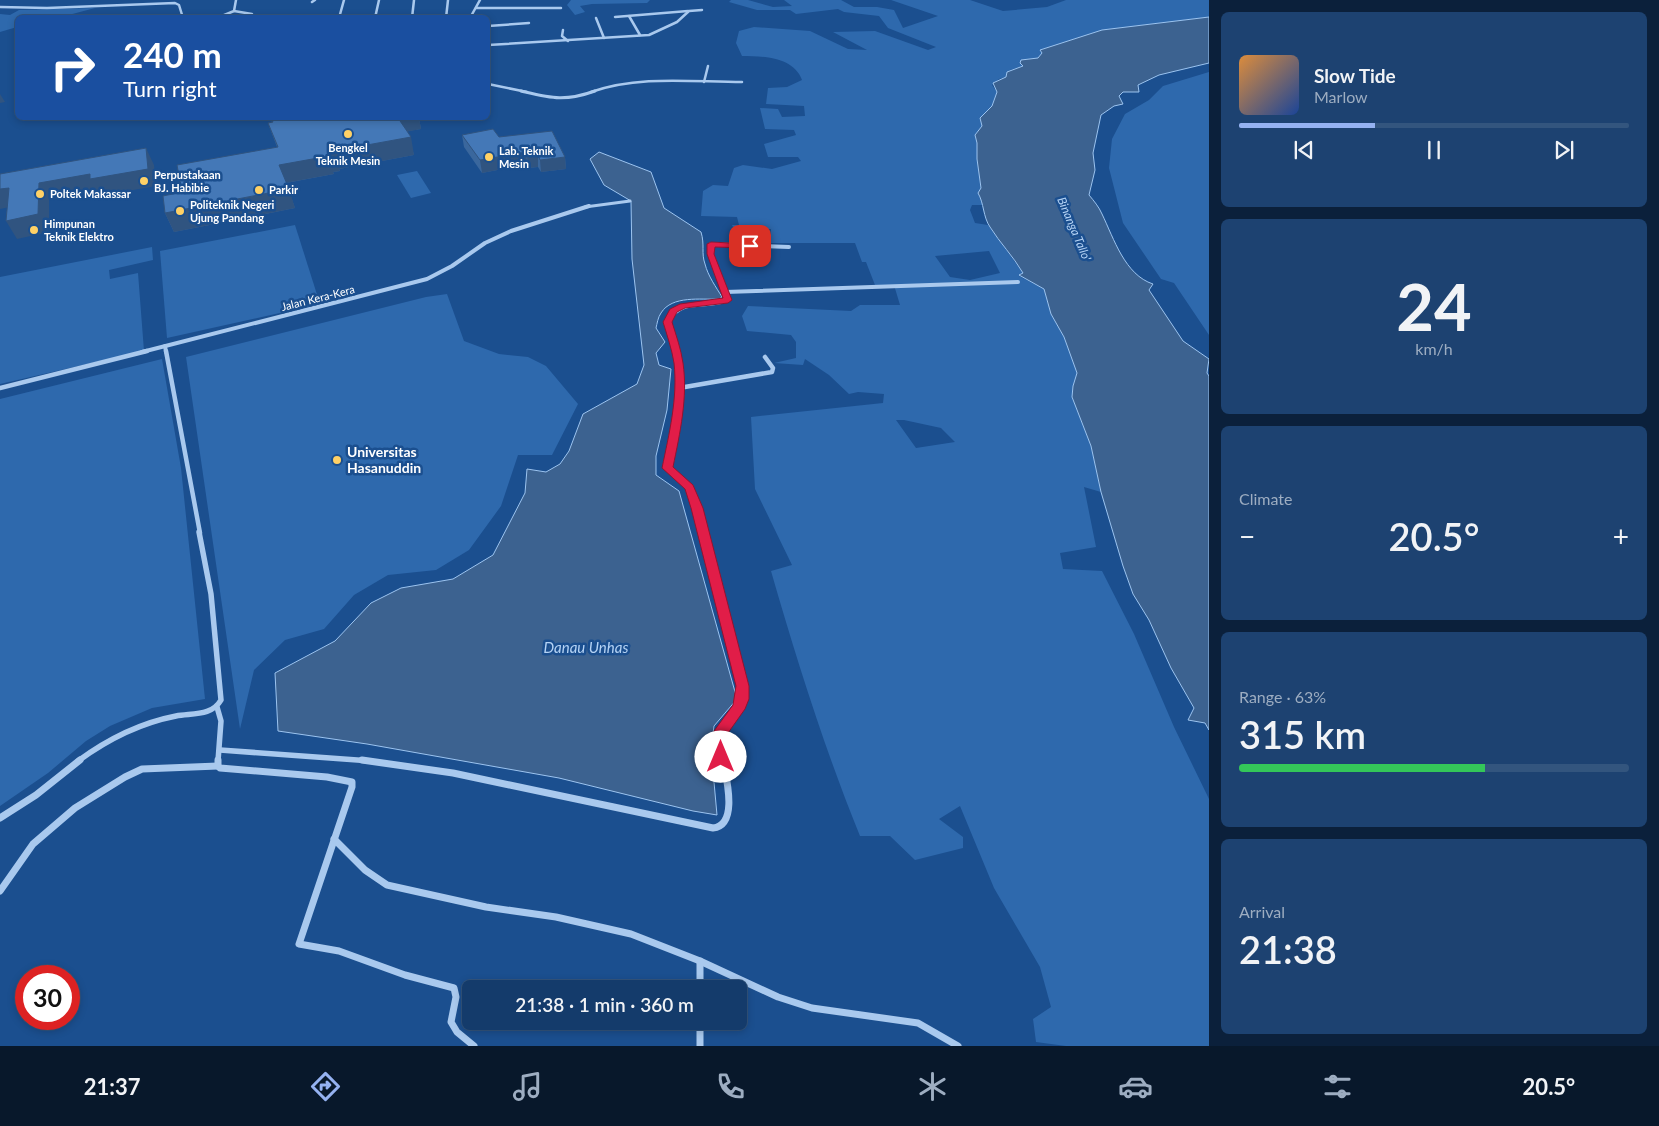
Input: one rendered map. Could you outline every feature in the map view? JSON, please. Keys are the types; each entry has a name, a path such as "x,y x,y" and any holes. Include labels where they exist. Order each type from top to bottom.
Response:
{"street":[{"path":"234,11 236,0"},
{"path":"340,15 344,0"},
{"path":"376,15 379,0"},
{"path":"412,15 414,0"},
{"path":"446,15 448,0"},
{"path":"472,15 480,0"},
{"path":"0,7 65,8 175,3 179,5 181,15"},
{"path":"476,8 561,8"},
{"path":"615,17 702,10"},
{"path":"224,15 234,11 252,14"},
{"path":"490,44 568,41 640,35 662,30 677,22 689,11"},
{"path":"630,16 640,35"},
{"path":"596,18 604,38"},
{"path":"490,26 529,23"},
{"path":"563,30 562,36 568,41"},
{"path":"704,82 708,66"},
{"path":"490,84 558,100 578,97 612,85 639,81 742,82"},
{"name":"Jalan Kera-Kera","path":"0,388 426,279 452,266 485,243 510,231 587,206 630,201"},
{"path":"220,750 352,758 453,773 686,823 712,827 720,826 727,818 730,810 721,757 721,731 738,709 742,699 742,686 697,508 689,487 667,468 677,423 679,388 678,362 668,322 673,310 683,306 725,302 728,299 710,254 711,244 789,247"},
{"path":"725,292 1018,282"},
{"path":"0,818 48,788 90,753 126,730 154,720 209,712 217,707 221,700 211,594 165,346"},
{"path":"679,388 772,372 773,368 765,356"},
{"path":"217,707 221,721 218,766"},
{"path":"0,891 33,844 75,808 125,777 142,769 218,766 222,770 327,777 352,782 352,787 298,944 339,951 404,975 454,988 457,996 450,1022 474,1046"},
{"path":"334,839 359,867 372,878 387,885 486,907 556,917 631,934 700,961 778,998 812,1008 918,1023 958,1046"},
{"path":"700,961 700,980"},
{"path":"700,1030 700,1046"}],"shaded area":[{"path":"571,0 650,0 647,3 580,6 585,12 575,15 567,5"},
{"path":"731,0 748,0 773,7 792,6 784,0 841,0 854,7 877,7 894,10 903,28 938,16 891,0 970,0 1003,11 1047,7 1066,0 1209,0 1209,17 1102,30 1040,50 1042,53 1038,58 1021,60 1023,66 1010,70 1006,77 999,79 992,85 997,92 992,106 980,118 982,126 975,135 981,189 978,193 984,205 972,205 970,210 975,223 988,225 1023,273 1019,276 1044,289 1051,314 1064,337 1077,373 1072,397 1091,446 1101,492 1084,487 1096,547 1060,553 1063,569 1102,571 1134,634 1174,727 1209,799 1209,1046 1066,1046 1036,1042 1033,1019 1051,1007 1040,967 994,888 960,806 939,819 963,837 963,848 915,860 890,836 860,836 812,705 771,571 792,565 755,489 751,417 883,403 884,394 858,392 849,394 829,375 805,359 803,365 774,363 796,358 796,342 791,335 747,331 742,316 748,306 851,311 860,305 900,305 894,285 875,285 866,262 862,262 855,243 770,243 771,229 734,229 732,225 739,225 737,217 701,216 703,191 713,185 728,186 734,168 743,165 772,169 801,161 798,157 768,157 764,144 796,135 794,130 765,129 760,108 778,109 782,117 805,116 804,106 766,104 768,88 787,87 802,80 798,72 785,62 777,59 742,56 736,43 739,31 754,27 810,31 848,49 867,50 833,32 875,31 928,50 936,47 888,28 879,16 844,12 838,9 796,14 790,10 757,10 729,2","holes":["989,251 1000,273 970,280 950,277 935,256","896,420 941,428 955,442 916,448"]},
{"path":"95,8 69,15 15,15 15,28 0,32 0,14 10,15 19,10"},
{"path":"1209,72 1209,335 1174,283 1161,279 1123,223 1109,168 1112,139 1125,114 1149,100 1163,86"},
{"path":"417,171 431,193 411,198 397,175"},
{"path":"295,225 320,304 167,338 160,251"},
{"path":"152,247 153,260 109,270 110,279 138,273 144,351 0,384 0,277"},
{"path":"447,294 464,341 499,354 528,357 546,366 578,404 552,455 518,455 501,506 469,550 436,570 388,575 354,595 324,629 285,640 254,670 240,729 186,357 426,297"},
{"path":"162,359 181,468 205,699 152,708 110,726 86,741 48,773 0,806 0,399"}],"water":[{"name":"Binanga Tallo'","path":"1209,17 1209,63 1159,75 1138,85 1139,92 1123,92 1119,96 1123,104 1114,106 1101,115 1093,153 1095,170 1089,195 1099,209 1116,245 1128,264 1135,273 1153,284 1149,290 1183,341 1209,359 1207,373 1209,376 1209,730 1205,723 1188,720 1194,708 1171,668 1149,620 1133,594 1101,492 1091,446 1072,397 1077,373 1064,337 1051,314 1044,289 1019,275 1023,273 988,223 978,193 981,188 975,135 982,126 980,118 992,106 997,92 993,83 1006,77 1007,72 1023,66 1020,63 1021,60 1038,58 1042,53 1040,50 1102,30"},
{"name":"Danau Unhas","path":"599,152 651,172 664,208 701,232 706,268 722,297 719,299 687,300 672,303 661,313 656,328 665,342 656,353 659,365 671,369 667,410 656,456 656,475 679,491 737,699 714,726 711,749 717,815 693,811 559,778 367,744 278,731 275,673 335,641 371,603 401,588 453,579 493,555 525,493 527,469 546,472 560,464 569,451 583,414 637,384 644,365 632,259 631,201 604,185 590,159"}],"building":[{"path":"272,120 399,120 411,137 334,151 335,153 328,154 329,156 279,165 289,189 165,213 163,196 182,192 177,165 278,147 268,123 273,122"},
{"path":"493,129 499,137 552,131 565,157 540,160 538,155 527,156 526,152 480,160 462,135"},
{"path":"146,148 148,169 90,179 90,174 39,183 38,214 6,221 9,188 0,189 0,174"}],"place":[{"name":"Bengkel Teknik Mesin","path":"348,134"},
{"name":"Lab. Teknik Mesin","path":"489,157"},
{"name":"Perpustakaan BJ. Habibie","path":"144,181"},
{"name":"Parkir","path":"259,190"},
{"name":"Poltek Makassar","path":"40,194"},
{"name":"Politeknik Negeri Ujung Pandang","path":"180,211"},
{"name":"Himpunan Teknik Elektro","path":"34,230"},
{"name":"Universitas Hasanuddin","path":"337,460"}],"route":[{"path":"721,757 721,731 738,709 742,699 742,686 709,549 697,508 689,487 667,468 677,423 679,388 678,362 669,333 668,322 673,310 683,306 725,302 728,300 710,254 711,244 750,246"}]}
